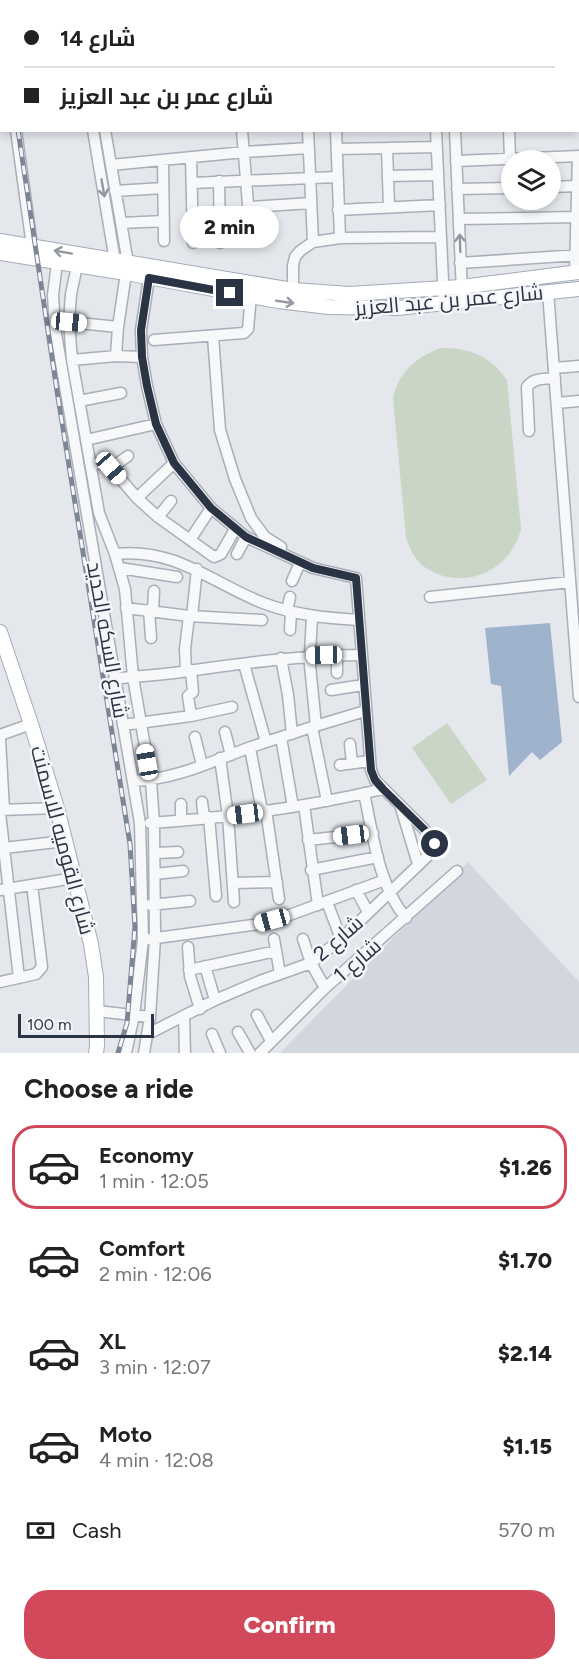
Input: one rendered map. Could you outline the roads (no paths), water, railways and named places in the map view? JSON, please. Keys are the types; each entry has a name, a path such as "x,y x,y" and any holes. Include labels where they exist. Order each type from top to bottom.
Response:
{"main road":[{"name":"شارع عمر بن عبد العزيز","path":"0,241 16,250 57,263 77,266 123,266 149,278 250,297 303,305 364,309 444,303 462,294 577,273"},
{"name":"شارع عمر بن عبد العزيز","path":"0,253 32,246 123,266 293,290 349,294 443,289 462,294 579,289"},
{"name":"شارع القوميه للاسمنت","path":"0,632 57,808 91,944 96,977 96,1053"}],"street":[{"path":"16,132 32,246"},
{"path":"93,132 123,266"},
{"path":"105,132 121,223 123,266 116,356"},
{"path":"242,132 250,229"},
{"path":"308,132 313,242"},
{"path":"336,132 340,238"},
{"path":"436,132 444,303"},
{"path":"455,132 462,294"},
{"path":"509,132 510,150"},
{"path":"337,149 437,147"},
{"path":"111,165 309,148"},
{"path":"387,148 389,207"},
{"path":"561,157 579,156 577,273"},
{"path":"192,157 193,243"},
{"path":"456,161 501,159"},
{"path":"163,160 164,241"},
{"path":"388,176 438,175"},
{"path":"192,183 337,177"},
{"path":"219,181 220,243"},
{"path":"561,187 578,186"},
{"path":"115,191 163,188"},
{"path":"458,189 501,188"},
{"path":"249,207 311,203"},
{"path":"338,210 440,205"},
{"path":"459,219 577,218"},
{"path":"121,223 164,221"},
{"path":"293,290 295,258 300,251 313,242 340,238 441,237"},
{"path":"460,263 578,255"},
{"name":"شارع السكه الحديد","path":"57,263 53,295 55,328 114,679 141,824 149,905 155,939 150,1017 144,1053"},
{"name":"شارع السكه الحديد","path":"77,266 71,294 69,322 72,360 99,513 120,568 133,677 151,780 156,853 155,874 143,940 134,1015 126,1053"},
{"path":"149,278 141,330 142,357 156,424 174,463 211,508 235,530 300,562 319,574 354,576 356,580 369,761 373,776 401,808 418,864"},
{"path":"548,292 579,697"},
{"path":"154,340 241,334 248,329 250,297"},
{"path":"69,322 118,327"},
{"path":"213,336 220,430 235,479 251,518 265,537 284,550"},
{"path":"72,360 116,356 142,357"},
{"path":"529,431 526,387 530,382 579,366"},
{"path":"79,401 121,393"},
{"path":"557,403 579,401"},
{"path":"86,440 156,424"},
{"path":"111,468 128,456"},
{"path":"90,463 102,464 111,468 137,498 158,517 211,556 218,557 235,530"},
{"path":"137,498 174,463"},
{"path":"158,517 171,501"},
{"path":"190,540 211,508"},
{"path":"237,554 246,537"},
{"path":"116,554 142,554 178,561 241,593 289,611 312,616 359,620"},
{"path":"292,580 300,562"},
{"path":"120,568 177,577"},
{"path":"190,716 188,696 193,692 185,650 197,570"},
{"path":"430,597 570,582"},
{"path":"151,638 154,591"},
{"path":"290,597 290,630"},
{"path":"126,608 190,616 262,620"},
{"path":"312,616 309,655 314,726 327,801"},
{"path":"114,679 309,655 361,655"},
{"path":"337,655 337,674"},
{"path":"281,658 288,694 286,735 298,806 308,840 311,870 322,903 341,939"},
{"path":"244,664 266,742"},
{"path":"331,690 363,685"},
{"path":"123,726 232,707"},
{"path":"133,781 151,780 202,765 286,735 365,711"},
{"path":"19,978 4,889 0,737 31,724"},
{"path":"225,732 231,755"},
{"path":"195,737 202,765"},
{"path":"350,744 352,764"},
{"path":"250,748 264,811 279,899"},
{"path":"220,758 228,816 234,902"},
{"path":"340,765 369,761"},
{"path":"141,824 264,811 383,789"},
{"path":"364,793 378,857 389,893 406,918"},
{"path":"202,802 216,896"},
{"path":"181,804 181,821"},
{"path":"2,811 57,808"},
{"name":"شارع 2","path":"148,1034 214,1000 311,963 341,939 435,848 434,839 401,808"},
{"path":"308,840 373,833"},
{"path":"3,853 65,841"},
{"path":"156,853 178,852"},
{"path":"311,870 378,857"},
{"path":"155,874 183,871"},
{"name":"شارع 1","path":"260,1053 325,988 457,871"},
{"path":"4,889 74,878"},
{"path":"143,940 260,924 385,880"},
{"path":"233,883 277,882"},
{"path":"0,982 36,974 42,967 32,885"},
{"path":"356,890 368,912"},
{"path":"149,905 190,902"},
{"path":"274,939 280,974"},
{"path":"303,939 311,963 325,988"},
{"path":"188,947 189,970 200,1009"},
{"path":"189,970 276,951"},
{"path":"205,966 214,1000"},
{"path":"97,1011 150,1017"},
{"path":"257,1015 271,1041"},
{"path":"184,1016 185,1053"},
{"path":"238,1032 250,1053"},
{"path":"212,1034 220,1053"}],"water":[{"path":"550,623 562,742 540,760 532,752 509,776 501,686 491,684 485,628"}],"railway":[{"path":"18,132 57,391 130,844 135,927 127,1023 118,1053"}]}
